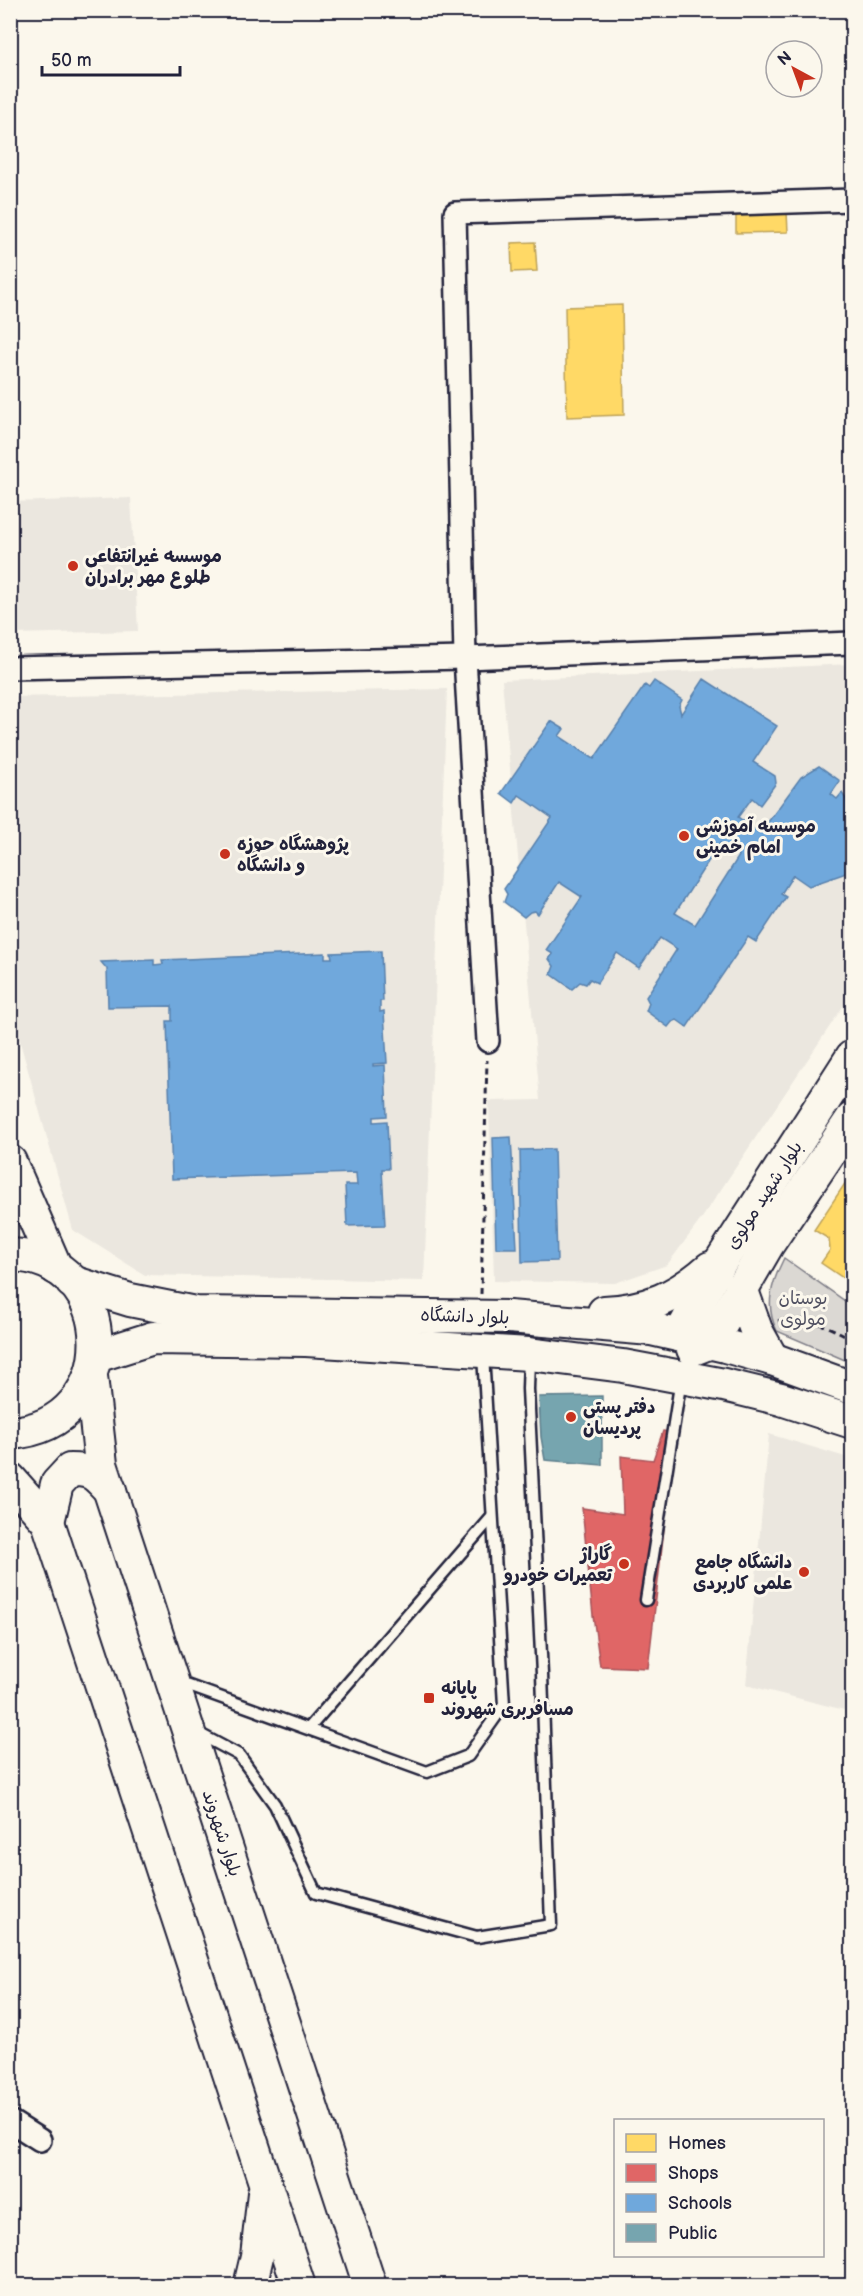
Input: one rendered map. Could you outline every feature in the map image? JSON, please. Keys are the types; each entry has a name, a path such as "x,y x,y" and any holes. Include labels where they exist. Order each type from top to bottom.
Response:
{"main road":[{"name":"بلوار شهید مولوی","path":"690,1352 701,1294 852,1057"},
{"name":"بلوار شهید مولوی","path":"690,1352 737,1296 852,1119"},
{"path":"10,1162 64,1275"},
{"name":"بلوار دانشگاه","path":"10,1255 38,1260 64,1275 130,1300 195,1313 495,1317 651,1329 690,1352 724,1385 781,1399 852,1422"},
{"path":"495,1317 620,1311 659,1303 698,1280 721,1261"},
{"name":"بلوار شهروند","path":"64,1275 84,1298 93,1316 97,1336 94,1366 101,1464 370,2286"},
{"path":"701,1294 706,1302 714,1307 724,1307 737,1296 772,1359"},
{"name":"بلوار دانشگاه","path":"94,1366 153,1338 306,1340 529,1354 623,1366 690,1352 772,1359 852,1388"},
{"path":"10,1433 24,1432 46,1425 65,1413 80,1396 94,1366"},
{"path":"48,1522 57,1484 70,1470 86,1470 96,1475 110,1490"},
{"path":"10,1479 48,1522 299,2286"},
{"path":"250,2286 257,2256 266,2183"}],"street":[{"path":"488,1041 465,658 455,213 852,200"},
{"path":"10,668 465,658 852,643"},
{"path":"10,2121 40,2140"}],"lane":[{"path":"172,1680 427,1772 468,1756 504,1706 482,1351"},
{"path":"646,1600 690,1352"},
{"path":"188,1727 239,1755 275,1805 316,1893 477,1937 551,1925 528,1389 529,1354"},
{"path":"309,1728 492,1517"}],"path":[{"path":"488,1041 495,1317"},
{"path":"756,1330 775,1322 797,1319 833,1329 852,1339"}],"shaded area":[{"name":"موسسه غیرانتفاعی طلوع مهر برادران","path":"131,498 138,631 11,634 11,502"},
{"name":"موسسه آموزشی امام خمینی","path":"852,664 852,993 702,1218 667,1265 615,1283 494,1281 489,1101 540,1100 502,680"},
{"name":"پژوهشگاه حوزه و دانشگاه","path":"447,689 424,1281 145,1275 73,1230 11,1010 10,697"},
{"name":"دانشگاه جامع علمی کاربردی","path":"769,1434 852,1459 852,1712 746,1685"}],"green space":[{"name":"بوستان مولوی","path":"784,1258 852,1306 852,1363 777,1331 770,1303 773,1285"}],"building: Homes":[{"path":"787,212 788,232 736,233 736,213"},
{"path":"535,242 537,271 512,272 511,243"},
{"path":"622,305 624,415 567,417 565,307"},
{"path":"852,1173 852,1284 821,1263 830,1250 829,1239 814,1230"}],"building: Shops":[{"name":"گاراژ تعمیرات خودرو","path":"663,1431 675,1433 648,1668 600,1666 582,1508 623,1514 621,1456 653,1460"}],"building: Schools":[{"path":"704,679 777,726 753,762 775,776 776,783 760,805 752,798 738,817 760,833 801,777 819,766 840,781 831,794 837,799 842,793 850,805 848,809 852,822 852,871 809,886 793,875 781,894 786,897 756,942 748,937 687,1027 677,1020 668,1027 646,1011 649,1003 646,997 677,949 660,938 639,968 617,953 597,983 590,979 586,984 580,982 572,989 551,974 554,966 549,959 553,954 546,950 582,897 559,882 538,914 535,911 530,912 524,917 504,902 507,894 504,889 552,818 519,795 514,803 501,793 551,721 564,729 559,736 594,759 645,685 649,688 654,681 682,700 679,706 681,714","holes":["720,843 739,856 695,925 675,913"]},
{"path":"381,951 383,1001 380,1001 380,1012 384,1011 387,1063 373,1064 373,1066 385,1065 387,1116 374,1117 374,1122 387,1121 389,1169 382,1169 385,1225 347,1226 345,1185 357,1185 356,1173 172,1179 167,1021 172,1021 172,1006 108,1007 107,969 101,962 154,960 154,965 163,964 162,960 325,953 325,958 332,958 331,953"},
{"path":"511,1137 517,1248 496,1248 493,1138"},
{"path":"554,1149 557,1261 522,1262 520,1150"}],"building: Public":[{"name":"دفتر پستی پردیسان","path":"602,1396 602,1465 545,1460 541,1437 539,1397"}],"place":[{"name":"موسسه غیرانتفاعی طلوع مهر برادران","path":"73,566"},
{"name":"موسسه آموزشی امام خمینی","path":"684,836"},
{"name":"پژوهشگاه حوزه و دانشگاه","path":"225,854"},
{"name":"دفتر پستی پردیسان","path":"571,1417"},
{"name":"گاراژ تعمیرات خودرو","path":"624,1564"},
{"name":"دانشگاه جامع علمی کاربردی","path":"804,1572"},
{"name":"پایانه مسافربری شهروند","path":"429,1698"}]}
